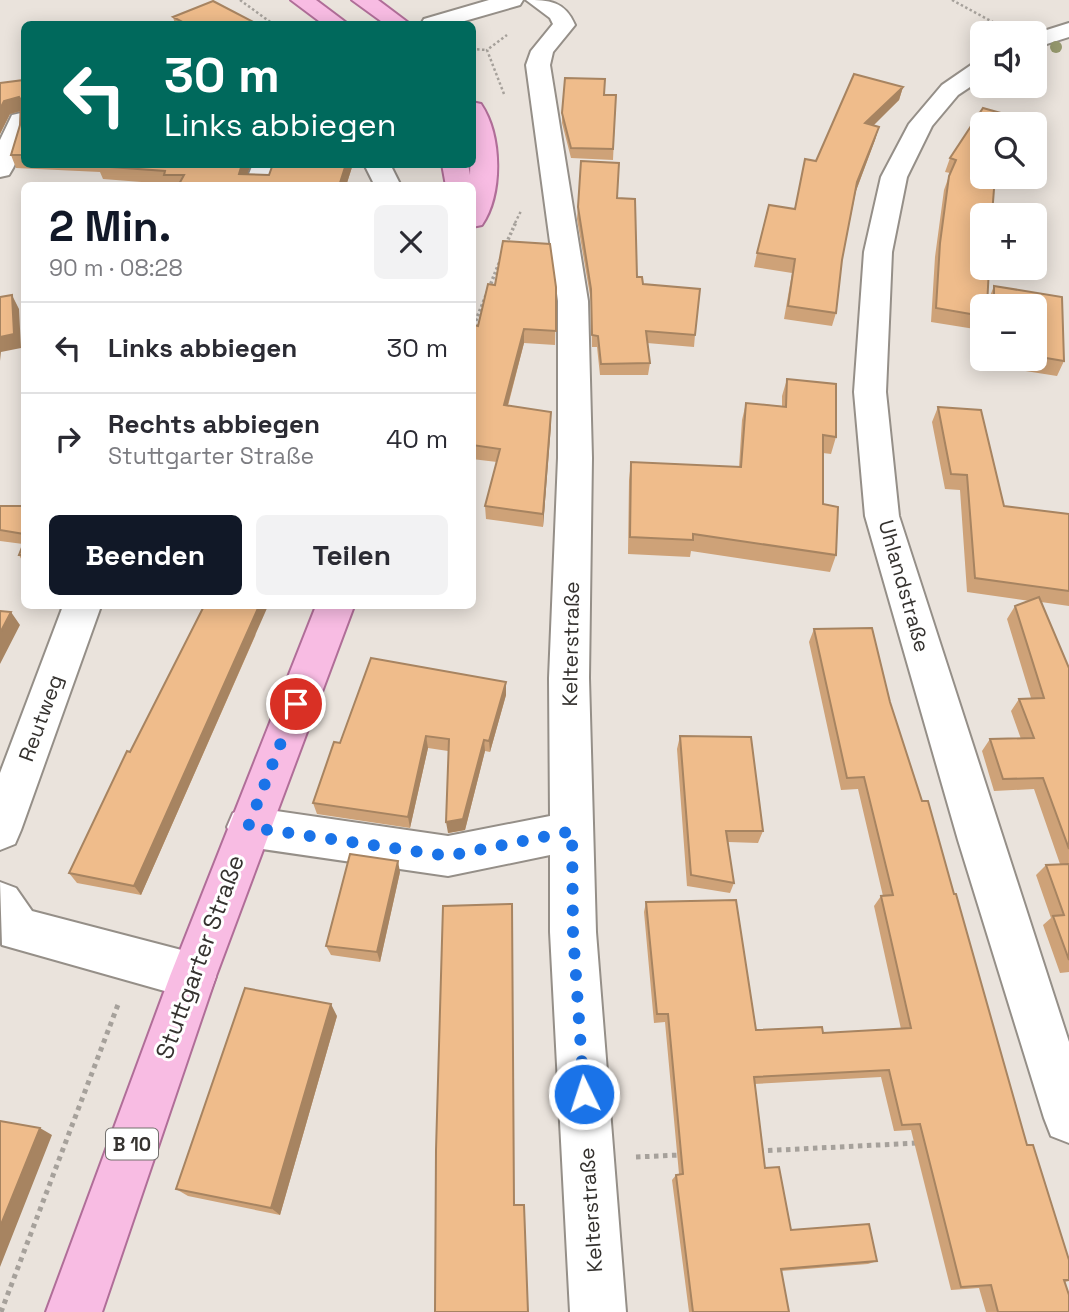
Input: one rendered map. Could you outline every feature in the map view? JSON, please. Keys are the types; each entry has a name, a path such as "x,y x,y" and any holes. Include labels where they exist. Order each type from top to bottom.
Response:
{"main road":[{"path":"302,0 333,21"},
{"path":"363,0 394,21"},
{"path":"476,125 485,161 484,191 476,210"},
{"name":"Stuttgarter Straße","path":"74,1312 248,827 334,609"}],"street":[{"path":"442,21 513,0"},
{"path":"481,28 500,7 513,0"},
{"name":"Kelterstraße","path":"537,0 560,15 564,25 542,51 538,78 573,301 575,458 569,678 573,932 598,1312"},
{"path":"1047,38 1067,33"},
{"name":"Uhlandstraße","path":"970,76 950,90 921,124 894,177 878,252 870,392 882,516 980,840 1069,1118"},
{"path":"0,169 15,121"},
{"name":"Reutweg","path":"0,830 81,609"},
{"path":"248,827 448,856 572,831"},
{"path":"0,903 18,929 193,976"}],"path":[{"path":"240,0 269,21"},
{"path":"951,0 991,21"},
{"path":"476,49 487,50"},
{"path":"1,1312 135,962"},
{"path":"749,1152 930,1142"},
{"path":"623,1158 693,1154"}],"building":[{"path":"213,1 251,21 180,21 173,17"},
{"path":"854,74 903,87 865,123 879,127 857,182 842,260 836,313 788,306 795,259 757,253 769,205 795,209 805,159 816,161"},
{"path":"565,78 605,79 604,95 616,95 613,149 571,148 562,113"},
{"path":"21,80 21,100 19,97 4,101 0,109 0,83"},
{"path":"21,100 21,155 11,155 20,125"},
{"path":"983,108 997,112 980,112"},
{"path":"970,128 970,189 994,189 993,203 970,203 970,280 988,280 988,294 970,294 970,314 936,308 940,243 949,176 956,160 950,158"},
{"path":"581,161 619,163 617,198 635,199 637,277 642,277 643,284 700,289 695,335 646,331 650,363 601,364 598,336 592,335 591,289 578,207"},
{"path":"125,168 241,168 239,174 269,175 272,168 345,168 340,182 180,182 184,175 164,175 165,171"},
{"path":"503,241 550,244 556,287 556,331 524,329 504,405 551,412 543,514 485,506 500,449 476,446 476,326 488,284 495,285"},
{"path":"994,286 1043,294 994,294"},
{"path":"12,295 14,334 0,337 0,297"},
{"path":"1047,295 1062,297 1064,361 1047,358"},
{"path":"787,379 836,384 836,437 823,435 823,504 838,507 836,555 693,534 693,540 630,537 631,462 741,467 746,403 786,407"},
{"path":"938,407 981,410 1004,506 1069,514 1069,591 975,578 967,475 951,474"},
{"path":"0,506 21,506 21,534 0,530"},
{"path":"1039,597 1069,668 1069,849 1043,778 1003,779 990,739 1034,738 1019,699 1044,698 1015,606"},
{"path":"202,609 258,609 134,886 69,873 127,751 130,752"},
{"path":"0,611 11,612 0,633"},
{"path":"872,628 890,702 922,801 928,801 956,894 1027,1145 1033,1145 1069,1260 1069,1280 1064,1280 1069,1295 1069,1312 998,1312 991,1285 961,1287 920,1124 902,1125 889,1070 754,1077 765,1168 779,1167 791,1230 869,1224 877,1261 781,1269 789,1312 693,1312 676,1175 683,1174 668,1014 657,1014 646,902 736,900 756,1030 822,1027 823,1033 911,1028 881,896 893,895 864,777 847,778 814,629"},
{"path":"371,658 506,682 489,741 484,740 463,819 446,822 449,739 426,736 408,817 313,803 334,742 340,743"},
{"path":"680,736 751,737 763,831 726,831 734,883 691,875"},
{"path":"350,854 398,861 377,952 326,946"},
{"path":"1069,864 1069,960 1053,916 1064,915 1046,865"},
{"path":"512,904 514,1205 524,1205 528,1312 435,1312 436,1150 443,906"},
{"path":"245,988 331,1004 271,1208 176,1189"},
{"path":"0,1121 40,1128 0,1227"}],"route":[{"path":"296,704 248,827 448,856 572,831 573,932 584,1094"}]}
